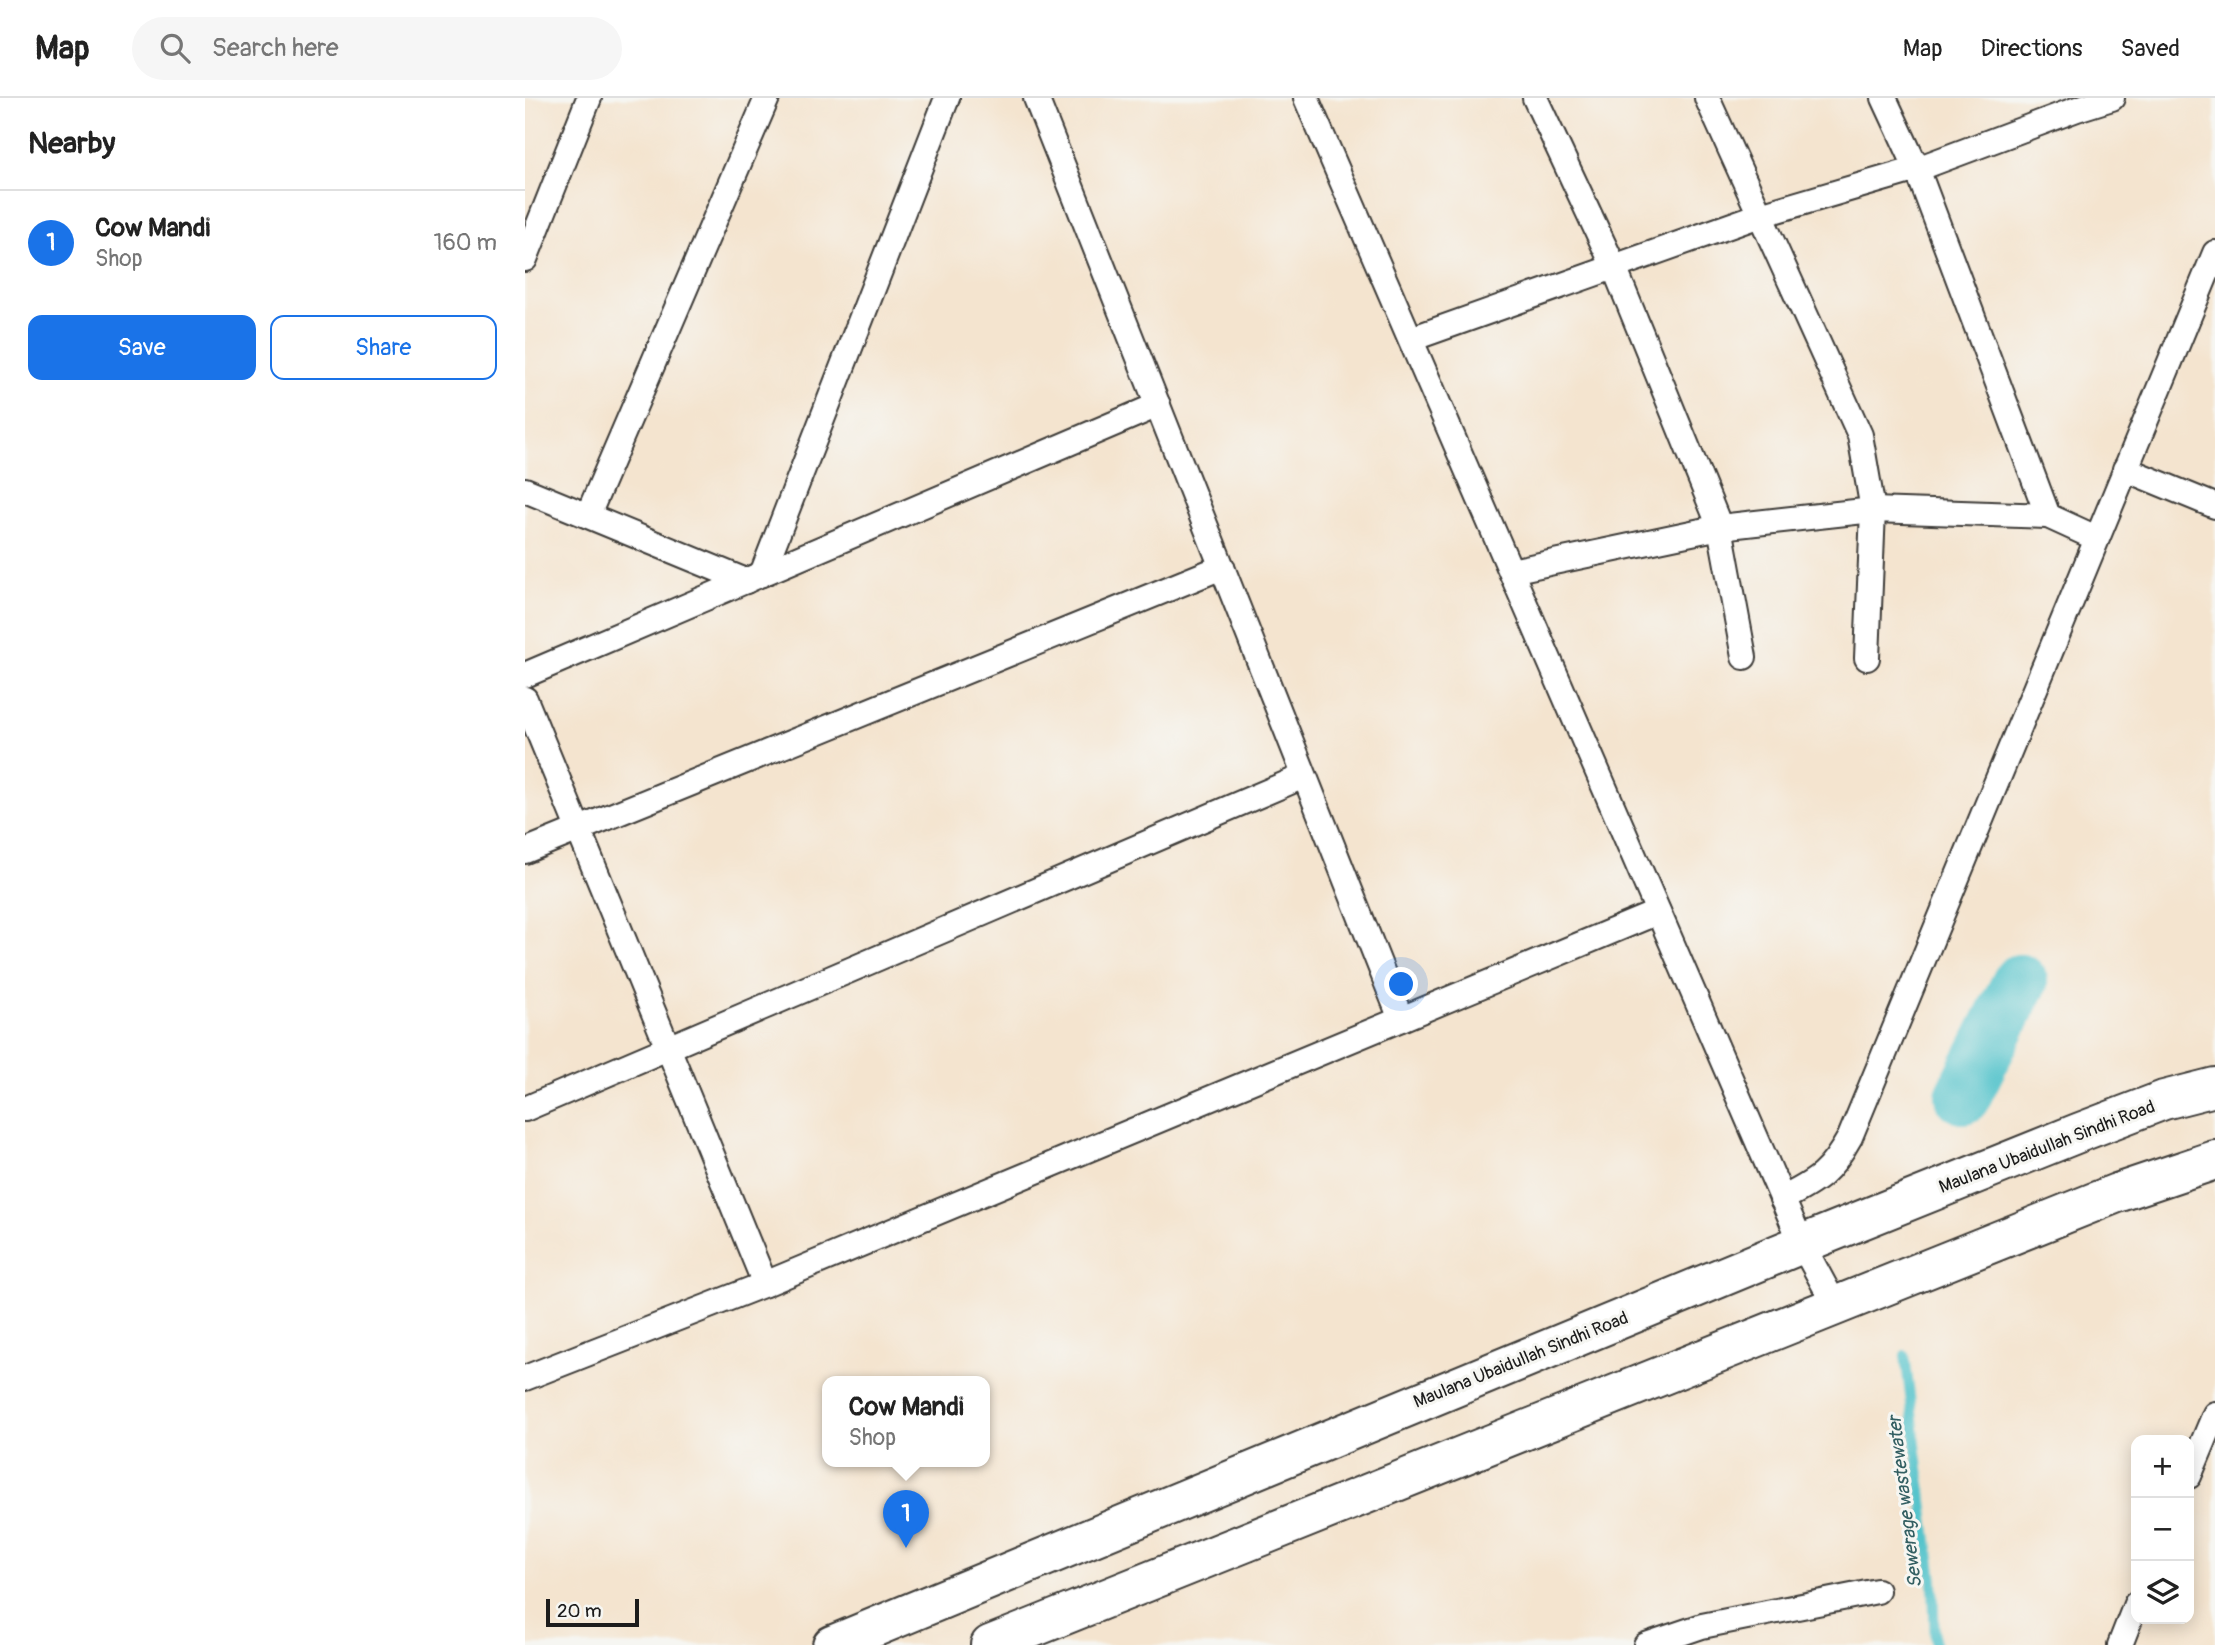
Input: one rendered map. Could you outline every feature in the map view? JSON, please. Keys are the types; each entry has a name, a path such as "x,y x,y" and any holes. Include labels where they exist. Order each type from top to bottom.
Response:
{"main road":[{"name":"Maulana Ubaidullah Sindhi Road","path":"832,1645 1802,1244 2090,1128 2164,1100 2215,1087"},
{"path":"990,1645 2117,1193 2215,1160"}],"street":[{"path":"525,259 589,98"},
{"path":"588,515 767,98"},
{"path":"754,577 947,98"},
{"path":"1036,98 1401,1019"},
{"path":"1307,98 1782,1199 1802,1244 1836,1307"},
{"path":"1535,98 1613,267 1720,527 1744,657"},
{"path":"1707,98 1860,435 1873,510 1867,658"},
{"path":"1884,98 1917,169 2047,516"},
{"path":"1411,339 1760,215 1917,169 2052,107 2112,98"},
{"path":"1782,1199 1814,1183 1837,1160 1850,1137 2215,253"},
{"path":"525,675 1158,405"},
{"path":"2125,468 2215,506"},
{"path":"525,490 754,577"},
{"path":"1511,570 1720,527 1873,510 2047,516 2096,538"},
{"path":"525,851 1222,566"},
{"path":"525,699 765,1284"},
{"path":"525,1109 1304,776"},
{"path":"525,1378 765,1284 1658,912"},
{"path":"2194,1464 2215,1414"},
{"path":"1646,1645 1702,1626 1877,1591"},
{"path":"2120,1645 2131,1617"}],"waterway":[{"path":"1963,1096 2020,982"},
{"name":"Sewerage wastewater","path":"1905,1355 1933,1581 1935,1645"}],"place":[{"name":"Cow Mandi","path":"906,1548"}]}
